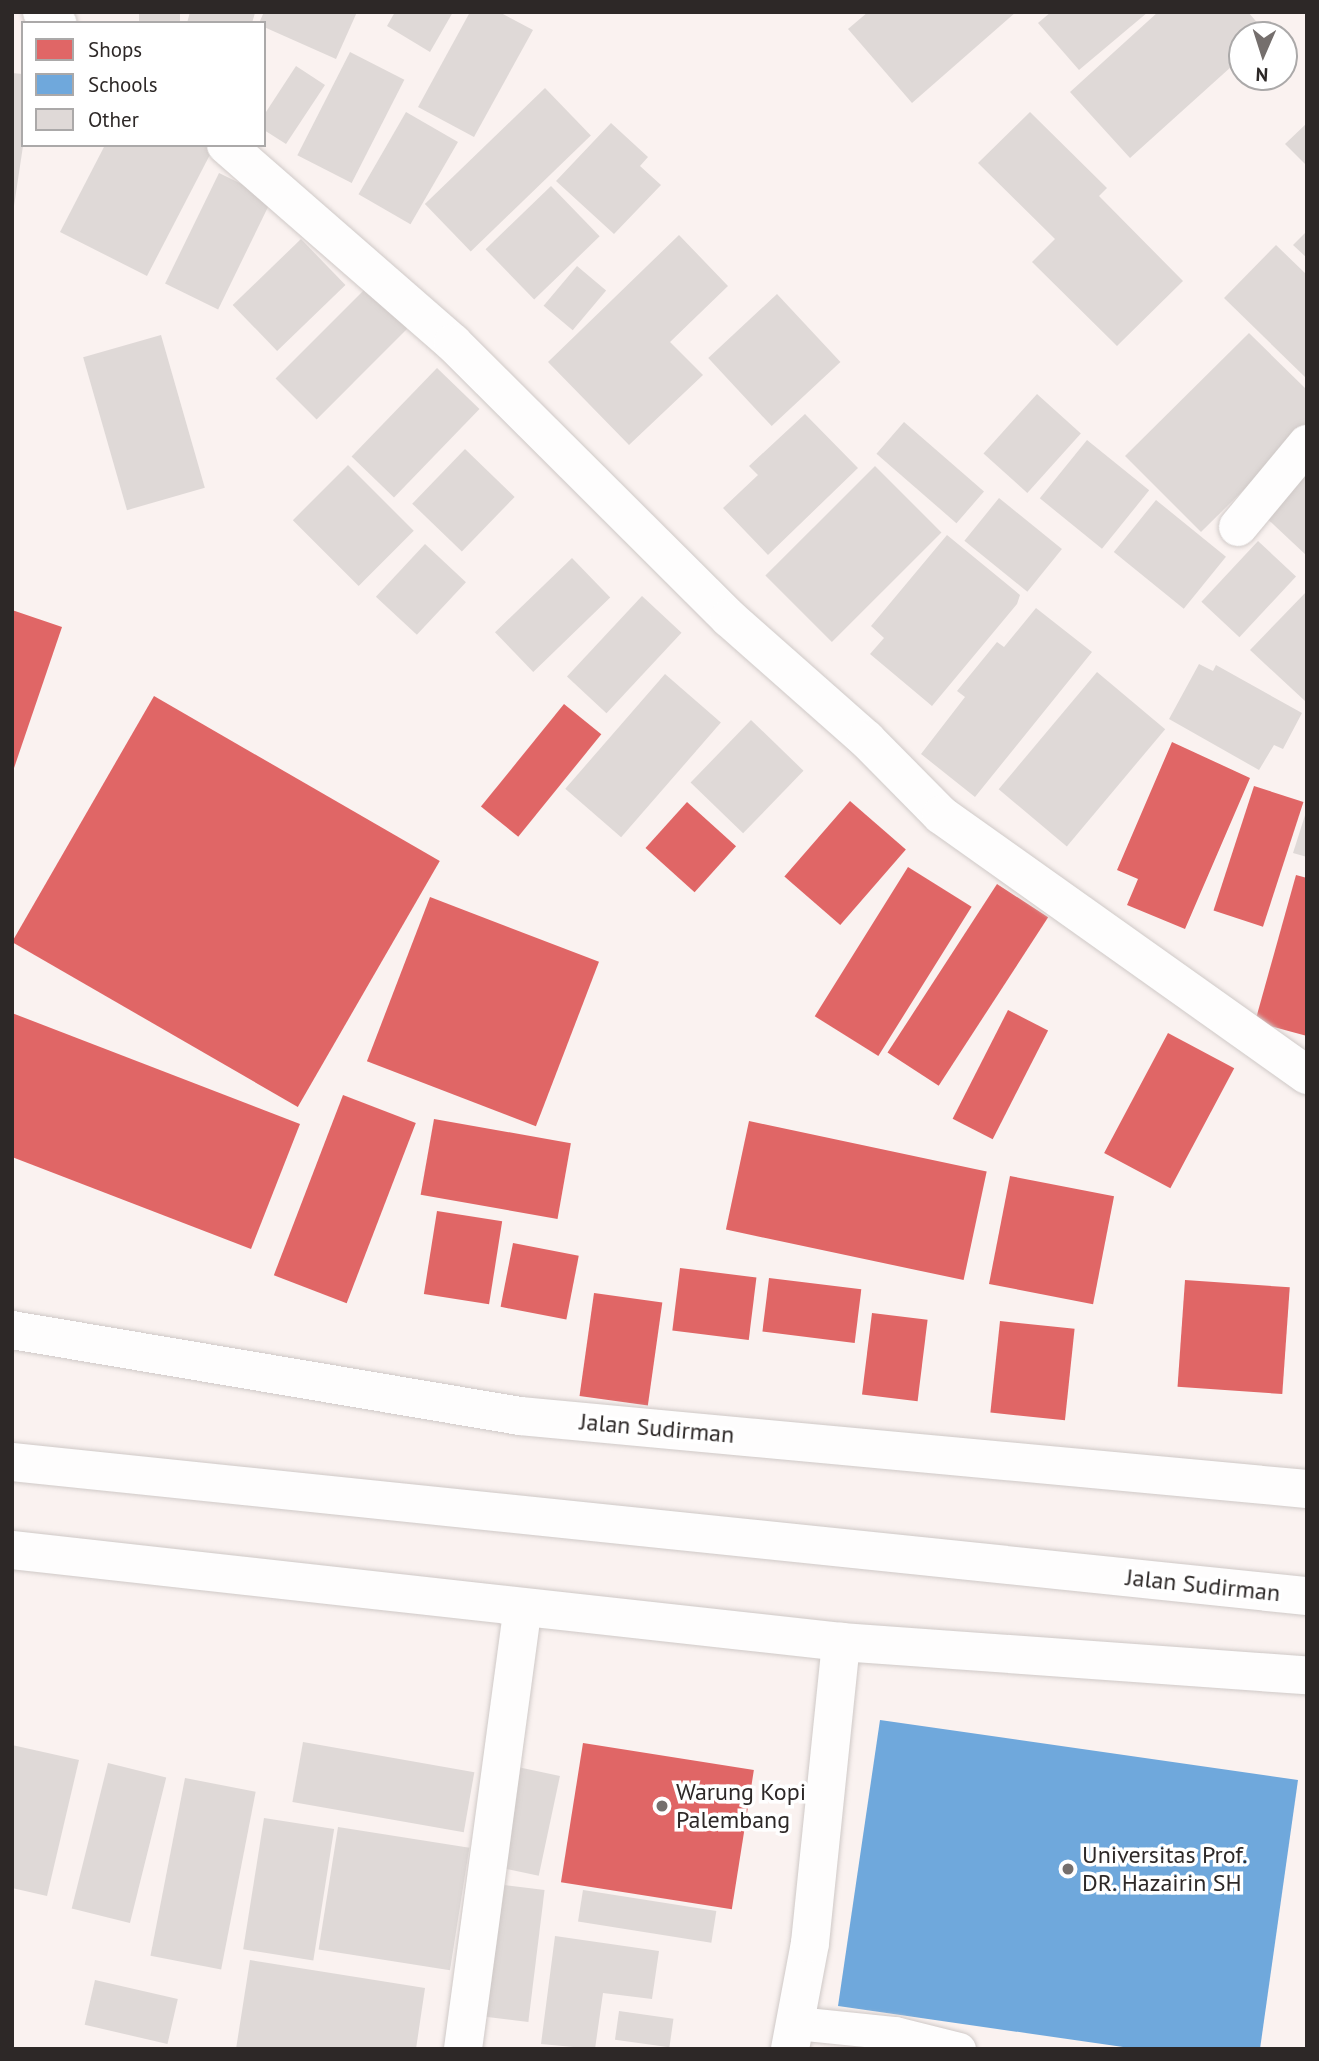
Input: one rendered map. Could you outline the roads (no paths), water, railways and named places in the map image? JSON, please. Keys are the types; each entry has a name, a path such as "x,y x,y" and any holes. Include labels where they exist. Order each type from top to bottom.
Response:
{"main road":[{"path":"228,147 453,343 729,618 866,739 941,815 1307,1075"},
{"path":"1238,527 1307,444"},
{"name":"Jalan Sudirman","path":"12,1330 520,1416 1307,1489"},
{"name":"Jalan Sudirman","path":"12,1462 1307,1596"},
{"path":"12,1550 841,1642 1307,1675"},
{"path":"463,2049 523,1608"},
{"path":"793,2036 810,1943 841,1642"}],"lane":[{"path":"793,2036 895,2033 959,2049"}],"place":[{"name":"Warung Kopi Palembang","path":"662,1806"},
{"name":"Universitas Prof. DR. Hazairin SH","path":"1068,1869"}]}
